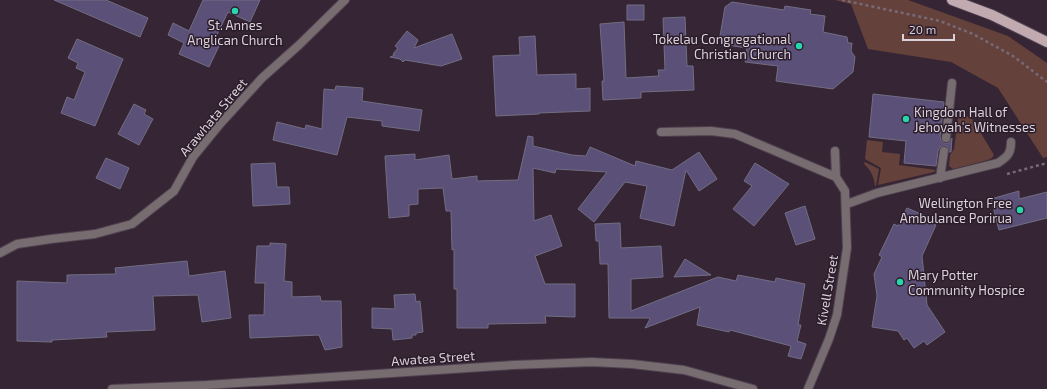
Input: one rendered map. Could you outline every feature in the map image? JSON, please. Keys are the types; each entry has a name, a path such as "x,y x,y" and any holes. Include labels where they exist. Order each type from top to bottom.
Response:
{"main road":[{"path":"952,0 992,15 1047,42"}],"street":[{"name":"Arawhata Street","path":"0,253 17,244 94,234 132,224 174,191 193,157 220,124 262,78 299,45 345,0"},
{"path":"946,138 952,83"},
{"path":"662,132 711,131 735,134 836,177 835,151"},
{"path":"847,204 877,193 998,163 1007,157 1011,151 1011,142"},
{"path":"940,178 944,151"},
{"name":"Kivell Street","path":"808,389 830,340 836,315 847,248 847,204 845,191 836,177"},
{"name":"Awatea Street","path":"112,389 222,384 513,365 592,362 632,364 684,370 753,389"}],"path":[{"path":"842,0 940,21 967,32 1013,56 1047,82"}],"shaded area":[{"path":"835,0 908,0 1008,36 1047,63 1047,157 1043,158 998,88 951,62 868,49 851,4"},
{"path":"959,111 973,120 994,155 988,160 953,169 949,166 950,155 954,149"},
{"path":"867,140 883,142 882,152 900,154 899,165 936,170 934,172 878,185 881,168 865,159"},
{"path":"865,162 879,169 876,186 872,174 864,164"}],"building":[{"path":"54,0 106,0 148,18 140,37"},
{"path":"203,0 260,0 250,22 228,12 215,39 221,42 209,67 179,54 184,43 168,35 173,23 189,31"},
{"name":"Tokelau Congregational Christian Church","path":"732,2 784,10 785,6 811,10 810,14 825,16 823,32 847,37 848,43 852,43 851,51 855,57 853,72 833,89 776,81 778,66 745,62 747,48 727,45 720,36 725,7"},
{"path":"627,5 644,5 644,20 627,20"},
{"path":"685,17 687,66 693,66 694,90 641,92 641,98 603,100 602,81 604,81 600,24 624,22 626,78 659,76 658,70 665,70 663,18"},
{"path":"407,31 418,40 414,48 452,34 462,59 441,66 405,60 403,62 400,59 390,57 395,55 393,54 398,48 395,46"},
{"path":"535,36 537,75 576,74 576,89 590,88 590,111 496,116 493,56 520,55 519,37"},
{"path":"77,39 123,59 95,126 61,113 67,97 74,100 85,72 76,68 78,63 68,58"},
{"path":"336,86 363,88 362,101 422,110 419,131 382,126 382,121 347,117 337,155 273,140 277,122 305,129 306,125 322,129 324,89 335,90"},
{"name":"Kingdom Hall of Jehovah's Witnesses","path":"873,94 944,102 940,137 942,142 945,143 949,143 952,138 951,152 949,152 947,146 940,147 936,166 904,163 906,141 869,137"},
{"path":"134,104 146,110 144,114 153,119 139,145 118,134"},
{"path":"528,136 533,137 533,146 572,155 586,156 590,147 635,166 636,161 672,170 699,152 717,179 699,191 686,170 674,226 640,218 647,186 625,182 594,222 578,209 607,172 556,169 555,173 533,168 534,221 551,215 562,246 535,256 545,284 575,284 575,317 545,316 546,323 488,324 488,328 457,328 457,289 454,289 454,249 452,250 451,211 446,211 443,188 418,189 418,204 409,205 409,216 389,218 385,156 415,154 415,160 449,155 452,179 477,176 477,181 518,180"},
{"path":"106,158 129,168 120,189 96,178"},
{"path":"275,163 277,187 289,187 290,204 253,206 251,164"},
{"path":"755,163 789,184 754,226 733,209 752,186 744,181"},
{"name":"Wellington Free Ambulance Porirua","path":"1019,191 1019,199 1047,192 1047,218 999,230 991,199"},
{"path":"805,206 815,239 796,245 785,213"},
{"name":"Mary Potter Community Hospice","path":"907,208 928,217 926,221 936,225 922,256 927,305 945,332 927,345 924,341 914,348 907,338 904,340 898,331 872,327 877,296 874,274 882,257 879,255 894,224 898,226"},
{"path":"620,223 621,248 661,246 663,277 631,279 631,311 718,277 736,281 738,275 775,282 776,278 805,284 798,325 801,325 797,341 806,344 801,359 788,356 791,346 730,330 729,332 697,325 700,307 645,328 650,319 649,318 609,318 608,264 600,264 599,241 596,241 595,224"},
{"path":"270,243 286,244 284,281 292,282 292,297 320,296 321,301 341,301 342,347 325,350 319,335 250,338 249,315 264,315 265,283 255,283 257,246 270,246"},
{"path":"685,259 711,275 674,277"},
{"path":"187,261 189,276 225,271 231,318 202,322 198,295 153,296 155,330 106,332 107,337 52,340 52,342 17,341 17,281 67,283 67,275 116,274 115,268"},
{"path":"415,294 416,302 420,301 423,332 412,335 412,338 393,340 392,329 372,328 372,308 395,309 394,295"}],"place":[{"name":"St. Annes Anglican Church","path":"235,11"},
{"name":"Tokelau Congregational Christian Church","path":"799,46"},
{"name":"Kingdom Hall of Jehovah's Witnesses","path":"906,119"},
{"name":"Wellington Free Ambulance Porirua","path":"1020,210"},
{"name":"Mary Potter Community Hospice","path":"900,282"}]}
